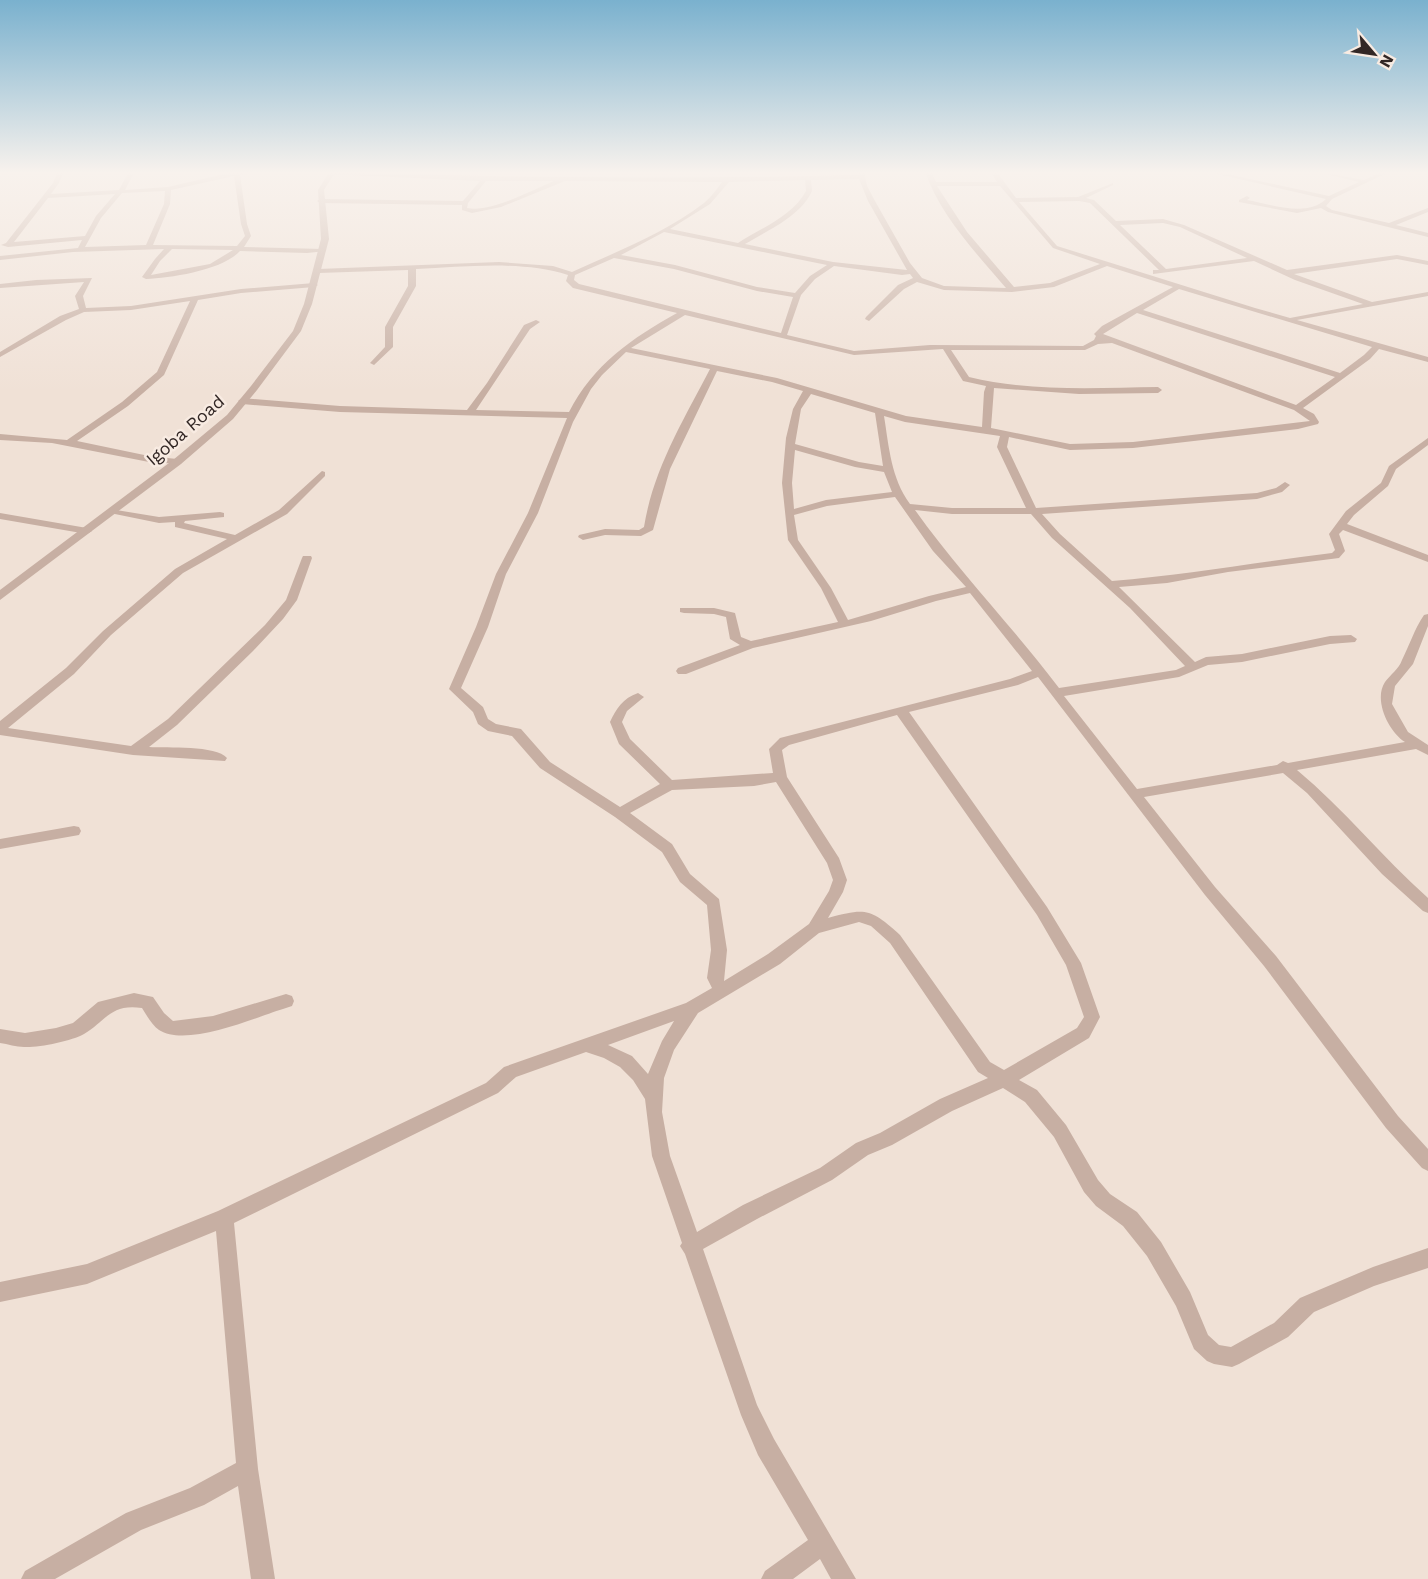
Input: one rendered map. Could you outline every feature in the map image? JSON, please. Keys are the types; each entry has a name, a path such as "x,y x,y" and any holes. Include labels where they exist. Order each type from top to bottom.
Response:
{"street":[{"path":"81,249 83,245"},
{"path":"169,248 157,260 146,277 159,278 181,271 212,267 222,263 242,245"},
{"name":"Igoba Road","path":"0,596 177,462 230,417 297,331 314,285 323,245"},
{"path":"318,271 499,264 553,268 572,274 634,245"},
{"path":"744,245 832,264 914,275 928,284 949,288 1012,290 1050,285 1107,264"},
{"path":"898,245 914,275"},
{"path":"975,245 1012,290"},
{"path":"1053,245 1178,287 1428,360"},
{"path":"1137,245 1163,270"},
{"path":"1222,245 1331,291 1370,304"},
{"path":"0,258 81,249 149,247 203,247 286,252 323,251"},
{"path":"613,255 675,267 758,289 797,295"},
{"path":"1287,272 1343,267 1397,257 1428,263"},
{"path":"1141,275 1163,270 1255,259"},
{"path":"782,337 789,326 797,295 818,273 832,264"},
{"path":"374,363 389,347 389,327 412,286 412,267"},
{"path":"572,274 570,281 576,286 836,350 862,354 897,348 1086,348 1098,339 1114,341 1297,408 1311,416 1315,422 1298,426 1107,447 1070,447 879,412 774,380 624,349"},
{"path":"869,319 914,275"},
{"path":"0,286 89,280 79,296 83,310"},
{"path":"0,355 63,318 83,310 131,308 195,298 314,285"},
{"path":"1098,339 1098,334 1105,328 1138,312 1178,287"},
{"path":"1288,320 1428,294"},
{"path":"68,443 125,404 161,374 167,356 195,298"},
{"path":"684,312 648,331 624,349 599,374 572,414 531,517 501,573 479,634 460,672 455,689 478,710 482,721 493,728 516,732 545,765 620,813 667,848 685,878 714,903 719,950 715,978 721,991"},
{"path":"1138,312 1205,331 1341,376"},
{"path":"470,412 491,384 527,327 536,322"},
{"path":"1297,408 1377,346"},
{"path":"946,348 966,379 991,385 1078,391 1158,390"},
{"path":"583,537 605,532 641,533 649,528 654,499 715,367"},
{"path":"986,430 988,392 991,385"},
{"path":"808,391 797,409 791,438 787,483 793,540 826,588 845,624"},
{"path":"242,401 340,409 572,414"},
{"path":"879,412 888,470 898,494 937,549 974,589 1210,891 1270,961 1392,1122 1428,1162"},
{"path":"1005,435 1002,447 1028,505 1056,536 1110,584 1192,666"},
{"path":"0,438 29,437 104,449 140,459 177,462"},
{"path":"1110,584 1167,580 1228,569 1335,556 1340,551 1334,534 1340,525 1350,513 1385,484 1392,468 1428,441"},
{"path":"791,446 858,465 888,470"},
{"path":"0,729 70,671 107,633 179,571 283,512 322,474"},
{"path":"909,507 948,511 1035,512 1257,496 1280,490 1285,485"},
{"path":"789,513 826,503 898,494"},
{"path":"114,511 159,520 220,515"},
{"path":"0,516 87,531"},
{"path":"180,520 179,525 234,538"},
{"path":"1340,525 1428,560"},
{"path":"133,751 156,739 247,652 289,604 307,558"},
{"path":"682,671 750,645 845,624 933,598 974,589"},
{"path":"684,610 714,611 731,615 736,639 750,645"},
{"path":"1422,748 1403,735 1386,704 1389,686 1407,664 1418,632 1428,617"},
{"path":"1055,693 1179,673 1206,661 1242,658 1330,640 1351,639"},
{"path":"0,1292 87,1274 224,1218 492,1088 510,1072 621,1035 692,1008 721,991 774,959 814,928 836,892 840,880 834,862 780,777 775,749 785,741 1014,682 1040,672"},
{"path":"638,697 622,709 616,722 624,741 669,786"},
{"path":"690,1246 750,1212 826,1174 862,1149 886,1139 946,1105 1005,1079 1083,1033 1092,1017 1073,963 1042,911 901,711"},
{"path":"0,729 133,751 213,755 220,758"},
{"path":"1134,794 1283,766 1422,748"},
{"path":"1283,766 1312,790 1405,887 1428,907"},
{"path":"620,813 669,786 735,783 780,777"},
{"path":"0,844 74,831"},
{"path":"814,928 859,916 876,922 895,939 984,1067 1031,1096 1059,1131 1091,1186 1103,1200 1130,1219 1154,1250 1183,1299 1201,1342 1214,1354 1232,1356 1281,1330 1307,1305 1373,1277 1428,1258"},
{"path":"0,1036 25,1040 78,1029 104,1007 134,999 147,1002 159,1020 172,1028 198,1025 286,1001"},
{"path":"692,1008 661,1056 652,1095 654,1121 661,1156 690,1246 748,1408 766,1447 844,1579"},
{"path":"586,1045 614,1053 636,1069 652,1095"},
{"path":"224,1218 247,1469 263,1579"},
{"path":"33,1579 134,1521 196,1497 247,1469"},
{"path":"772,1579 823,1543"}]}
